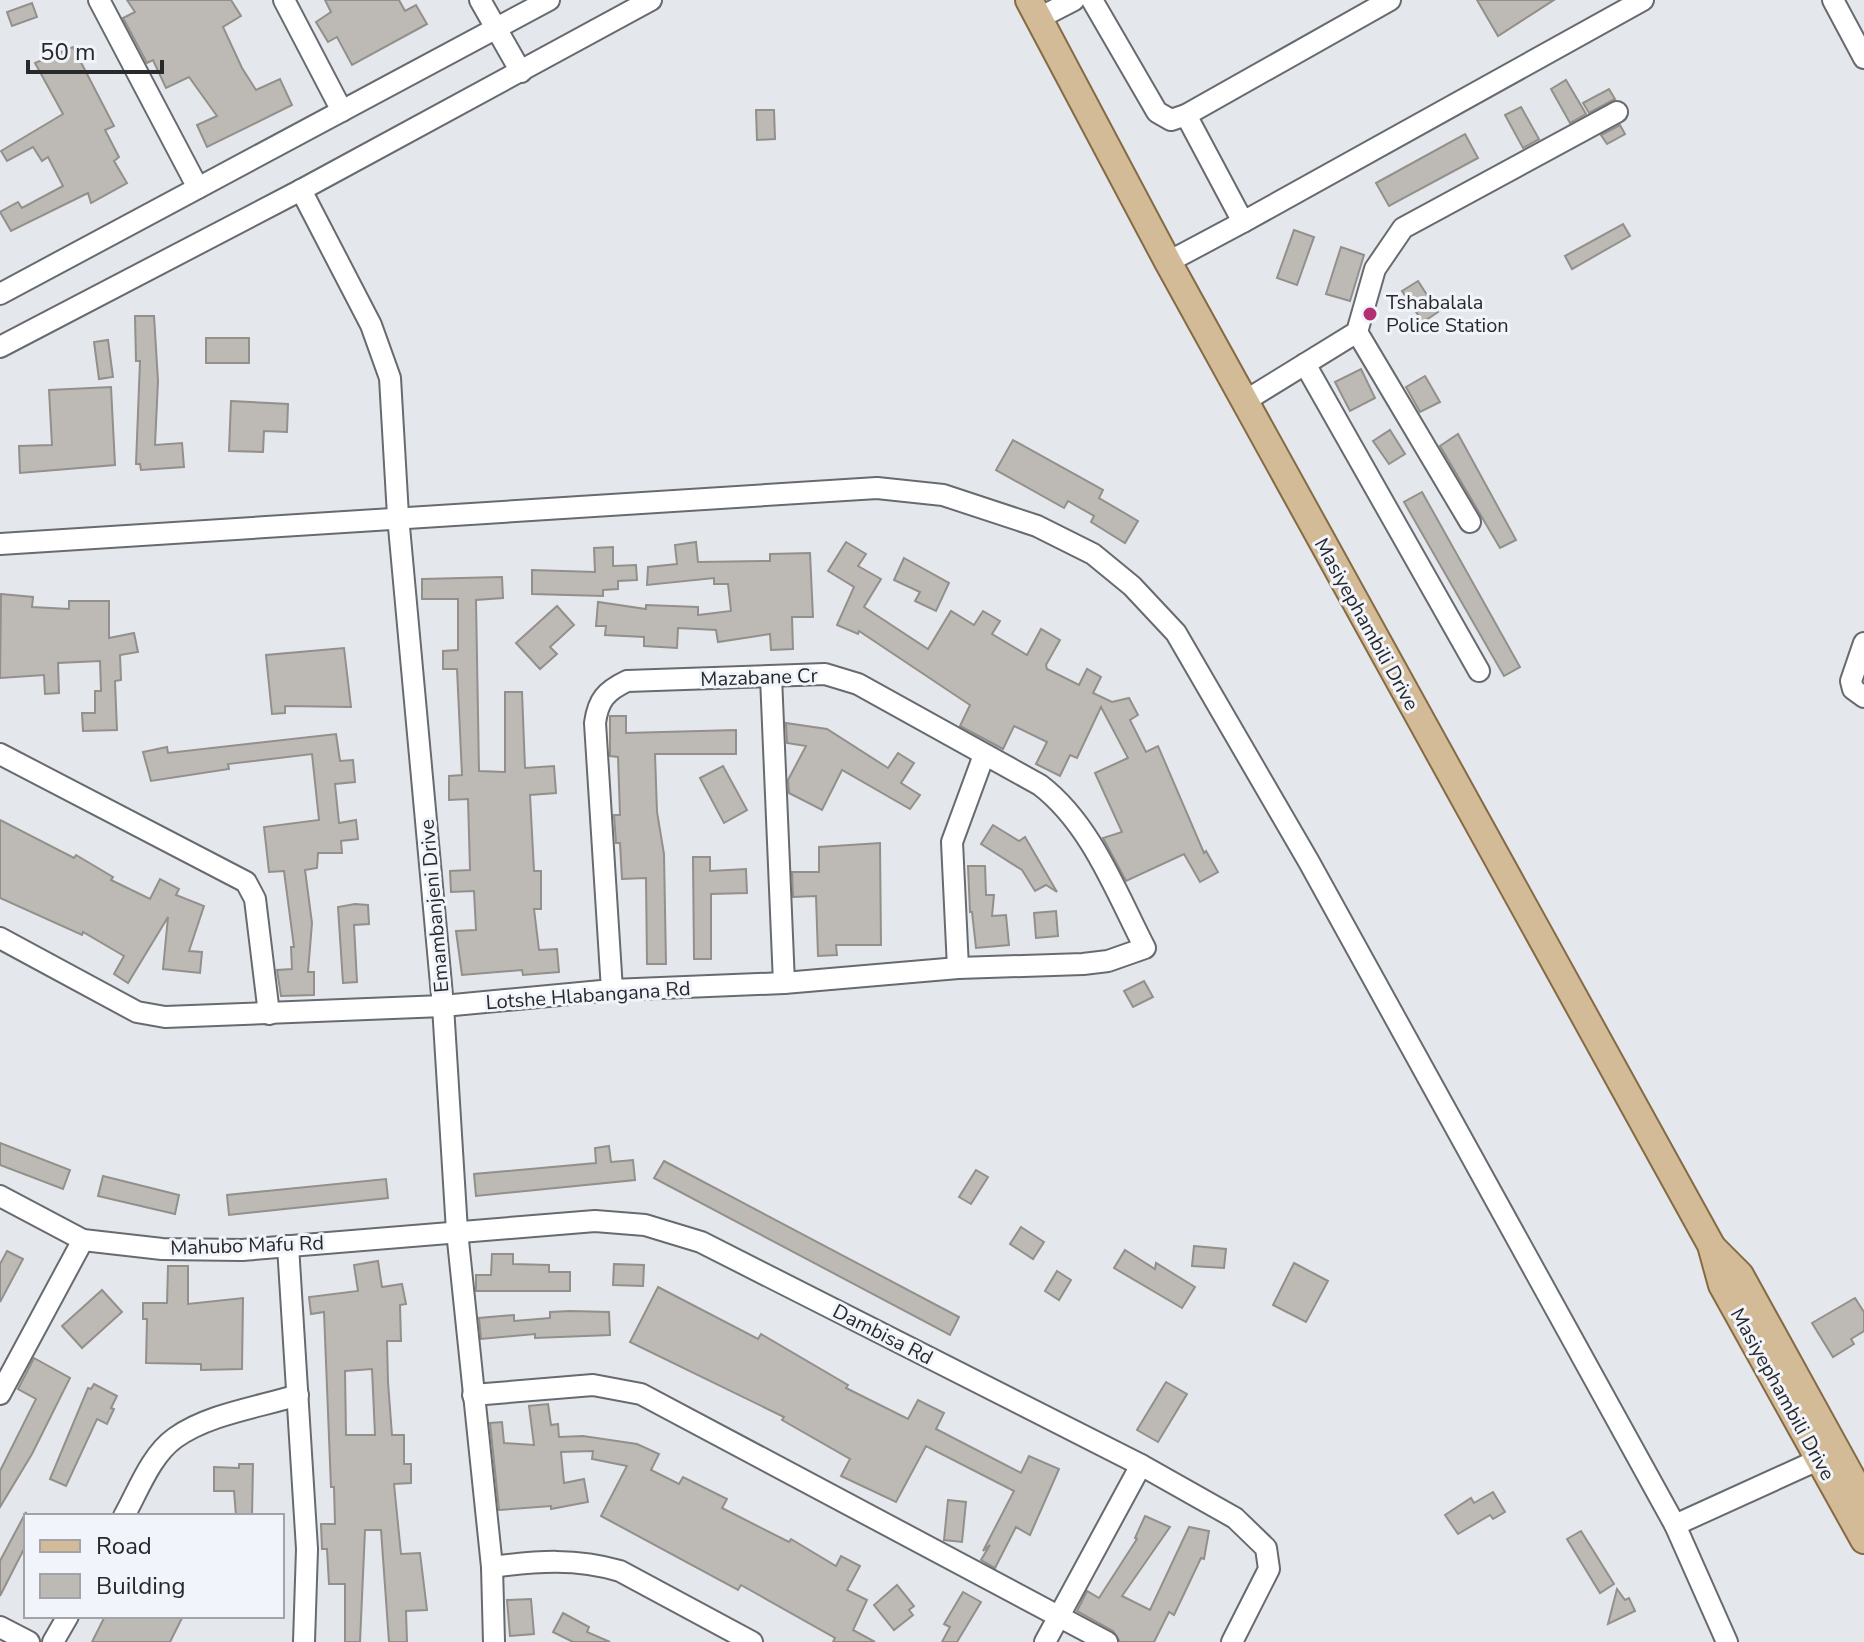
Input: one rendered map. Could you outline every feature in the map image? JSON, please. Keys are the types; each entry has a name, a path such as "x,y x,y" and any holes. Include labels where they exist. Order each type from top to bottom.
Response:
{"main road":[{"name":"Masiyephambili Drive","path":"1034,9 1168,262 1711,1245 1740,1275 1828,1455 1864,1540"},
{"name":"Masiyephambili Drive","path":"1828,1455 1864,1500"}],"street":[{"path":"99,0 198,188"},
{"path":"284,0 342,111"},
{"path":"480,0 521,72"},
{"path":"0,294 549,0"},
{"path":"0,347 301,190 651,0"},
{"path":"1034,9 1074,0"},
{"path":"1092,0 1157,112 1171,120 1186,115 1390,0"},
{"path":"1168,262 1643,0"},
{"path":"1833,0 1864,58"},
{"path":"1245,401 1357,332 1375,269 1403,228 1617,112"},
{"path":"1186,115 1243,222"},
{"name":"Emambanjeni Drive","path":"301,190 371,325 390,378 398,516 443,1006 457,1231 492,1567 494,1642"},
{"path":"1357,332 1470,522"},
{"path":"1305,364 1479,671"},
{"path":"0,544 398,516 862,489 943,495 1037,526 1093,554 1176,633 1309,862 1675,1525 1727,1642"},
{"path":"1864,643 1851,681 1853,689 1864,697"},
{"name":"Mazabane Cr","path":"612,990 595,723 597,707 604,695 627,681 825,674 841,677 1061,801 1088,840 1145,948"},
{"path":"771,677 784,983"},
{"path":"0,754 246,882 255,899 269,1014"},
{"path":"958,968 952,842 984,755"},
{"name":"Lotshe Hlabangana Rd","path":"0,938 148,1016 443,1006 612,990 784,983 958,968 1083,964 1108,961 1145,948"},
{"name":"Mahubo Mafu Rd","path":"0,1196 83,1240 162,1249 242,1250 457,1231"},
{"name":"Dambisa Rd","path":"457,1231 595,1221 667,1230 701,1242 1141,1465 1235,1518 1266,1548 1269,1559 1265,1580 1232,1642"},
{"path":"0,1394 83,1240"},
{"path":"288,1246 307,1549 304,1642"},
{"path":"473,1395 593,1385 641,1394 1107,1642"},
{"path":"125,1514 153,1463 173,1439 196,1427 298,1395"},
{"path":"1675,1525 1828,1455"},
{"path":"1045,1642 1141,1465"},
{"path":"492,1567 572,1560 597,1564 620,1571 752,1642"},
{"path":"53,1642 67,1618"},
{"path":"0,1627 29,1642"}],"building":[{"path":"127,0 231,0 241,16 223,27 242,68 256,90 280,79 292,105 207,147 197,125 217,116 189,77 166,88 153,60 147,63 123,18 135,12"},
{"path":"325,0 399,0 405,11 416,5 427,24 352,65 337,37 328,42 316,22 331,12"},
{"path":"1477,0 1554,0 1498,36"},
{"path":"32,3 37,17 12,26 7,12"},
{"path":"73,47 114,126 105,130 119,157 114,161 127,183 91,203 88,193 11,231 0,212 18,202 22,208 63,186 48,157 42,161 33,147 7,161 1,151 63,114 35,63"},
{"path":"1566,80 1586,114 1570,123 1551,89"},
{"path":"1609,89 1615,99 1589,113 1583,103"},
{"path":"1521,107 1539,139 1523,148 1505,115"},
{"path":"756,110 774,110 775,139 757,140"},
{"path":"1620,125 1625,134 1607,144 1601,135"},
{"path":"1465,134 1478,158 1389,206 1376,183"},
{"path":"1623,224 1630,236 1572,269 1565,256"},
{"path":"1294,230 1314,237 1297,285 1277,278"},
{"path":"1341,247 1364,255 1350,301 1326,294"},
{"path":"1418,281 1438,312 1423,322 1402,291"},
{"path":"135,316 154,316 158,381 155,445 182,443 184,467 141,470 140,464 136,464 140,361 136,361"},
{"path":"206,338 249,338 249,363 206,363"},
{"path":"108,340 113,377 99,379 94,342"},
{"path":"1361,369 1375,398 1350,411 1335,382"},
{"path":"1425,376 1440,402 1420,412 1406,387"},
{"path":"111,387 115,465 20,473 19,446 52,445 49,390"},
{"path":"231,401 288,404 287,432 264,431 263,452 229,451"},
{"path":"1390,430 1405,454 1389,464 1373,441"},
{"path":"1458,434 1516,540 1500,548 1440,446"},
{"path":"1013,440 1103,490 1099,498 1138,521 1125,543 1091,522 1094,516 1068,501 1064,508 996,470"},
{"path":"1422,492 1520,667 1504,676 1404,502"},
{"path":"696,542 698,562 770,561 770,554 810,553 813,617 792,617 793,649 771,650 770,634 718,642 716,630 678,628 677,648 644,646 644,637 605,635 606,626 596,626 598,602 646,609 646,605 698,607 698,615 731,611 728,584 714,584 714,578 647,585 648,567 677,564 675,545"},
{"path":"846,542 866,554 858,566 881,579 864,607 928,649 951,611 974,625 983,611 1000,621 992,634 1027,655 1041,629 1060,640 1046,665 1047,669 1079,685 1087,669 1101,677 1093,693 1112,702 1129,698 1138,715 1130,720 1146,752 1158,746 1204,853 1206,851 1218,872 1200,882 1184,854 1126,881 1103,838 1122,832 1095,773 1128,758 1101,707 1077,758 1070,755 1060,776 1036,764 1047,742 1014,726 1003,749 960,726 970,705 859,631 858,634 837,625 854,587 828,571"},
{"path":"613,547 613,566 636,565 637,580 618,581 618,589 603,590 603,596 532,594 532,570 595,572 594,548"},
{"path":"904,558 949,583 936,611 915,601 920,592 894,580"},
{"path":"502,577 503,598 476,600 479,771 505,772 505,692 522,692 525,768 554,766 556,793 530,795 534,871 541,871 541,909 534,909 539,950 557,949 559,972 523,975 522,970 462,975 456,931 476,930 474,891 451,892 450,871 470,870 468,799 449,800 449,776 462,775 457,669 443,669 443,651 458,650 458,599 422,599 422,579"},
{"path":"1,594 33,597 32,607 69,609 69,601 109,601 109,638 134,633 138,652 120,655 121,680 115,681 117,730 83,731 82,713 95,713 95,691 101,691 100,661 58,663 59,693 45,694 44,675 0,678"},
{"path":"557,606 574,625 550,647 557,654 540,669 516,643"},
{"path":"344,648 351,707 285,706 285,713 272,714 266,655"},
{"path":"610,716 626,716 626,733 736,730 736,754 655,754 657,812 664,854 666,964 647,964 646,878 622,879 620,843 616,843 614,815 620,815 618,757 610,756"},
{"path":"786,723 827,729 888,768 898,753 914,763 901,783 920,795 910,809 842,770 822,810 789,793 788,780 806,746 787,743"},
{"path":"336,734 340,761 353,760 355,782 335,784 339,823 356,820 358,839 341,841 342,853 318,853 317,868 305,870 312,923 308,972 314,972 314,995 281,996 277,970 292,969 291,947 294,947 284,871 269,872 264,827 319,820 312,754 228,764 229,769 151,781 143,752 167,747 168,753"},
{"path":"723,766 747,810 724,823 700,778"},
{"path":"0,820 74,858 76,855 113,877 111,880 150,899 160,879 179,889 176,895 204,906 189,951 202,952 200,973 163,969 168,917 128,983 114,974 124,956 83,932 82,935 0,898"},
{"path":"993,825 1019,841 1025,837 1057,892 1046,885 1035,891 1022,870 981,844"},
{"path":"880,843 881,945 836,945 837,955 818,956 816,896 793,897 792,872 819,872 819,847"},
{"path":"693,857 710,857 710,871 746,869 747,893 711,894 711,959 694,959"},
{"path":"968,866 985,866 986,895 994,895 992,916 1006,915 1009,945 976,948 970,912"},
{"path":"368,905 369,924 354,925 357,982 343,983 338,907"},
{"path":"1056,911 1058,936 1036,938 1034,913"},
{"path":"1144,981 1153,997 1133,1007 1124,991"},
{"path":"0,1143 70,1170 63,1189 0,1165"},
{"path":"609,1146 611,1162 633,1160 635,1180 476,1196 474,1174 596,1163 595,1148"},
{"path":"664,1161 959,1317 950,1335 654,1178"},
{"path":"976,1170 988,1177 971,1204 959,1197"},
{"path":"103,1176 179,1195 175,1214 98,1196"},
{"path":"386,1179 388,1198 229,1215 227,1195"},
{"path":"1021,1227 1044,1242 1033,1259 1010,1244"},
{"path":"1194,1246 1226,1249 1224,1268 1192,1266"},
{"path":"1125,1250 1155,1269 1156,1263 1195,1287 1182,1308 1114,1268"},
{"path":"7,1251 23,1259 0,1302 0,1264"},
{"path":"492,1254 513,1254 513,1264 549,1265 549,1272 570,1272 570,1291 476,1291 476,1275 491,1275"},
{"path":"378,1261 382,1287 402,1284 406,1304 400,1305 401,1341 387,1341 388,1382 392,1435 404,1435 404,1464 411,1464 411,1483 394,1484 401,1554 420,1553 427,1610 406,1611 407,1642 389,1642 381,1530 365,1530 360,1642 345,1642 345,1584 329,1584 327,1549 322,1549 321,1524 335,1524 334,1487 331,1487 324,1312 311,1314 309,1297 358,1291 354,1265","holes":["372,1369 375,1435 346,1435 345,1371"]},
{"path":"1294,1263 1328,1281 1306,1322 1273,1305"},
{"path":"614,1264 644,1265 643,1286 613,1285"},
{"path":"168,1266 188,1266 188,1304 243,1298 242,1369 201,1370 201,1364 146,1363 147,1319 143,1319 143,1303 167,1303"},
{"path":"1057,1271 1071,1280 1059,1300 1045,1291"},
{"path":"658,1287 758,1339 761,1334 848,1385 846,1388 908,1419 918,1400 944,1413 936,1429 1021,1473 1029,1456 1059,1469 1030,1535 1016,1527 995,1568 981,1560 990,1545 983,1551 1014,1491 926,1446 896,1502 841,1476 850,1459 782,1420 784,1417 630,1342"},
{"path":"102,1290 122,1312 82,1348 62,1326"},
{"path":"1855,1298 1864,1312 1864,1331 1851,1339 1854,1344 1833,1357 1812,1323"},
{"path":"550,1312 609,1312 610,1335 535,1338 535,1334 481,1339 479,1318 514,1315 514,1321 550,1318"},
{"path":"34,1358 70,1378 32,1454 0,1507 0,1471 36,1399 18,1389"},
{"path":"1166,1382 1187,1394 1158,1442 1137,1430"},
{"path":"94,1384 117,1396 111,1408 114,1409 107,1424 97,1419 66,1486 50,1479 88,1388 91,1389"},
{"path":"548,1404 551,1425 558,1424 559,1437 583,1436 637,1444 659,1454 651,1470 679,1484 683,1477 727,1499 722,1508 789,1542 791,1539 836,1566 841,1556 860,1566 847,1590 867,1600 853,1630 875,1642 833,1642 835,1638 741,1585 738,1590 601,1516 627,1466 592,1459 593,1451 561,1452 564,1483 584,1479 588,1502 551,1509 551,1506 499,1510 490,1423 502,1422 504,1443 534,1445 529,1406"},
{"path":"239,1464 253,1464 252,1514 236,1514 234,1491 214,1491 214,1467 239,1468"},
{"path":"1493,1492 1505,1512 1493,1519 1490,1515 1458,1534 1445,1515 1471,1498 1474,1503"},
{"path":"948,1500 966,1502 962,1542 944,1540"},
{"path":"24,1516 24,1549 0,1596 0,1561"},
{"path":"1145,1516 1170,1527 1122,1596 1150,1610 1189,1527 1209,1531 1204,1559 1201,1558 1174,1615 1169,1612 1154,1642 1120,1642 1113,1631 1077,1611 1087,1591 1099,1598 1137,1539"},
{"path":"1581,1531 1614,1584 1600,1593 1567,1539"},
{"path":"897,1585 914,1606 909,1610 913,1615 894,1630 874,1605"},
{"path":"1617,1589 1625,1600 1629,1598 1635,1611 1608,1624"},
{"path":"963,1592 981,1602 957,1642 942,1642 950,1627 944,1624"},
{"path":"531,1599 534,1634 510,1636 507,1600"},
{"path":"563,1613 589,1627 587,1632 610,1642 573,1642 553,1632"},
{"path":"104,1618 182,1618 170,1642 92,1642"}],"place":[{"name":"Tshabalala Police Station","path":"1370,314"}]}
